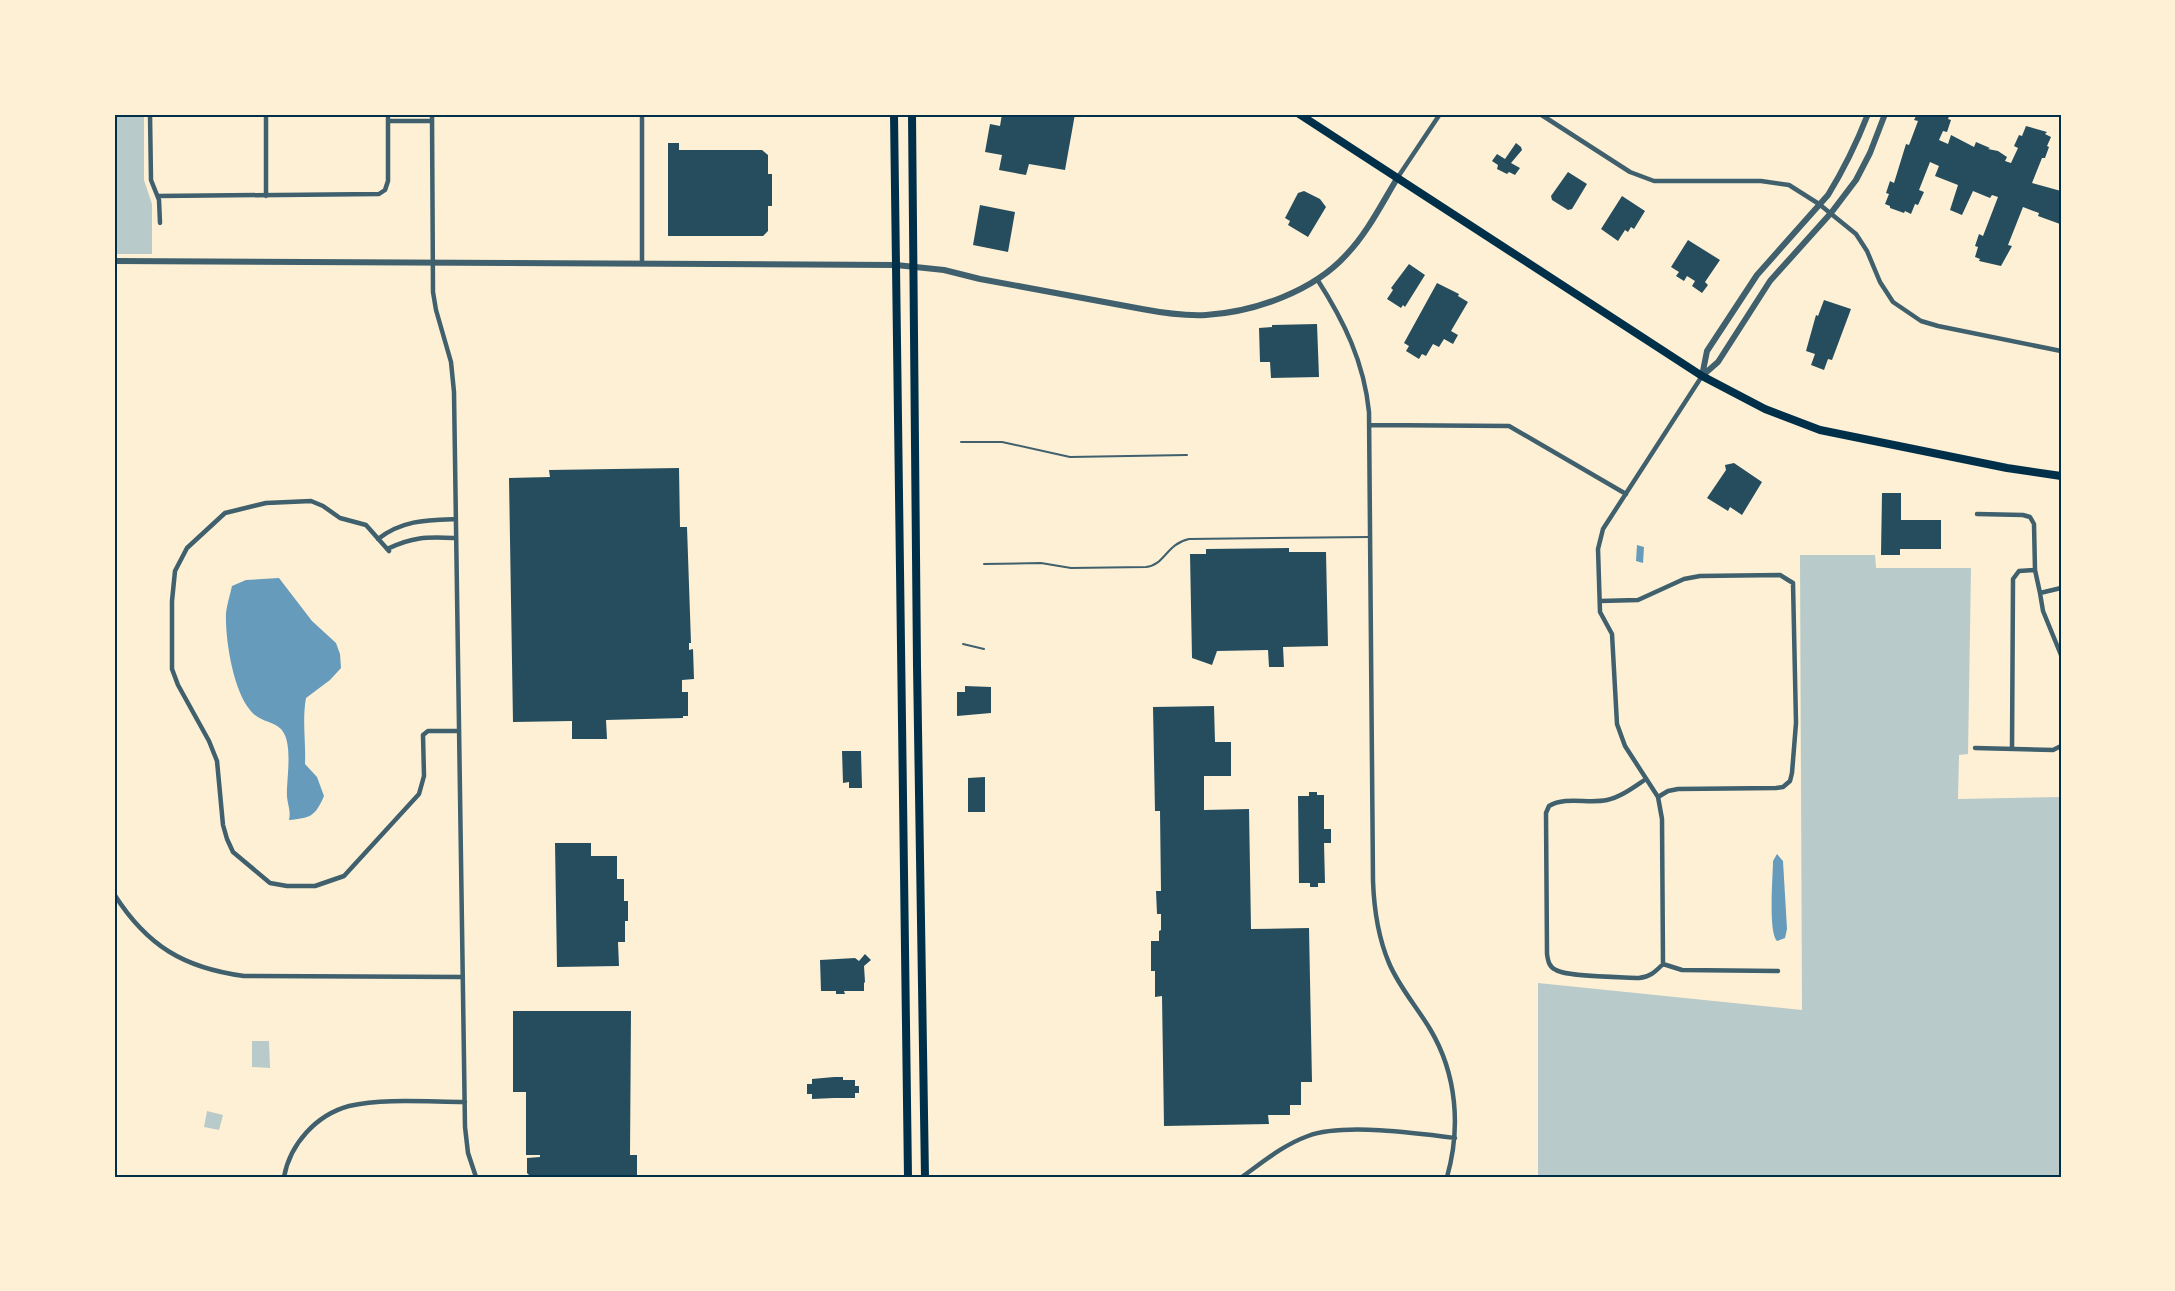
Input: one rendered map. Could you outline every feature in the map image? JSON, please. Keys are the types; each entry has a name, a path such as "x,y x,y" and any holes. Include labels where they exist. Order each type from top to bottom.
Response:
{"main road":[{"path":"894,114 908,1177"},
{"path":"912,114 925,1177"},
{"path":"1299,114 1702,376 1765,409 1820,430 2007,468 2061,476"}],"street":[{"path":"150,114 151,180 158,196 160,223"},
{"path":"266,114 266,196"},
{"path":"158,196 371,195 383,193 388,181 388,114"},
{"path":"432,114 434,301 450,357 453,379 466,1144 476,1177"},
{"path":"642,114 642,264"},
{"path":"114,261 896,264 944,270 1132,308 1189,315 1231,312 1253,307 1317,279 1349,252 1440,114"},
{"path":"1540,114 1639,176 1654,181 1776,182 1790,185 1820,204 1856,234 1867,251 1888,295 1909,315 1938,326 2061,351"},
{"path":"1702,376 1707,351 1736,306 1768,261 1820,204 1838,180 1868,114"},
{"path":"1663,964 1662,819 1659,797 1618,732 1612,634 1600,612 1599,542 1603,529 1702,376 1718,362 1770,281 1831,213 1862,171 1885,114"},
{"path":"388,121 432,121"},
{"path":"1317,279 1343,323 1357,354 1365,387 1370,425 1373,881 1376,917 1389,963 1430,1030 1446,1062 1454,1105 1455,1138 1447,1177"},
{"path":"1370,425 1509,426 1626,494"},
{"path":"456,538 410,539 388,550 366,525 340,518 312,501 266,502 225,513 187,548 175,571 171,659 178,685 209,741 217,761 223,825 233,852 270,883 315,886 344,876 419,794 424,776 423,735 428,731 459,731"},
{"path":"1977,514 2023,515 2030,518 2034,529 2035,570 2043,611 2061,654"},
{"path":"378,539 392,529 410,522 456,519"},
{"path":"2012,749 2013,579 2019,571 2035,570"},
{"path":"1600,601 1638,600 1684,579 1700,576 1780,575 1793,583 1795,741 1790,781 1776,788 1678,789 1668,791 1659,797"},
{"path":"2040,593 2061,588"},
{"path":"1975,748 2053,750 2061,746"},
{"path":"1646,779 1612,799 1555,803 1549,806 1546,813 1548,961 1551,967 1564,973 1639,978 1647,977 1663,964"},
{"path":"114,894 133,921 163,949 203,968 222,973 244,976 463,977"},
{"path":"1663,964 1682,970 1778,971"},
{"path":"284,1177 287,1162 299,1139 322,1120 348,1106 393,1102 465,1102"},
{"path":"1242,1177 1296,1140 1323,1131 1348,1130 1455,1138"}],"lane":[{"path":"961,442 1002,442 1070,457 1187,455"},
{"path":"984,564 1041,563 1071,568 1146,567 1156,564 1168,549 1177,543 1189,539 1370,537"},
{"path":"963,644 984,649"}],"shaded area":[{"path":"114,114 144,114 144,180 152,204 152,254 114,254"},
{"path":"1800,555 1875,555 1876,568 1971,568 1968,754 1959,755 1958,799 2061,797 2061,1177 1538,1177 1538,983 1802,1010"},
{"path":"252,1041 269,1041 270,1068 252,1067"},
{"path":"207,1111 223,1115 219,1130 204,1127"}],"water":[{"path":"1637,545 1644,547 1643,563 1636,561"},
{"path":"279,578 312,621 336,643 341,668 330,680 306,698 305,764 317,777 324,796 318,808 311,815 289,820 288,752 285,735 278,726 254,714 244,701 231,664 226,624 226,610 232,586 246,580"},
{"path":"1777,854 1783,861 1787,929 1785,938 1777,941 1774,936 1772,903 1773,861"}],"building":[{"path":"1002,114 1075,114 1065,170 1029,164 1026,175 999,170 1002,155 985,152 990,124 1000,126"},
{"path":"1917,114 1950,114 1948,119 1951,120 1947,132 1943,131 1939,140 1948,144 1951,135 1974,147 1976,142 1990,148 1988,149 1998,151 2007,157 2005,161 2011,163 2018,148 2014,146 2026,126 2047,132 2045,134 2051,137 2047,146 2049,147 2032,183 2061,191 2060,224 2038,216 2039,213 2023,207 2008,245 2012,246 2001,266 1979,261 1980,259 1975,257 1978,247 1975,246 1979,234 1983,236 1998,197 1992,195 1990,198 1973,191 1962,215 1950,210 1958,185 1935,176 1939,166 1930,162 1919,190 1924,192 1911,214 1890,208 1885,204 1889,194 1886,193 1890,181 1894,183 1906,144 1909,145 1918,121 1914,120"},
{"path":"668,143 679,143 679,150 762,150 768,155 768,174 772,174 772,206 768,206 768,231 763,236 668,236"},
{"path":"1516,143 1522,150 1511,163 1520,168 1515,175 1509,172 1507,174 1497,169 1498,165 1492,161 1497,154 1505,159"},
{"path":"1568,172 1587,184 1572,209 1568,210 1552,200 1551,196"},
{"path":"1304,191 1320,199 1326,207 1308,237 1288,225 1290,221 1285,218 1298,193"},
{"path":"1622,196 1645,211 1634,229 1631,227 1628,232 1625,230 1618,241 1601,229"},
{"path":"980,205 1015,212 1008,252 973,245"},
{"path":"1688,240 1720,260 1705,282 1708,285 1702,293 1692,286 1695,281 1687,276 1684,281 1676,276 1679,272 1671,267"},
{"path":"1409,264 1425,275 1405,307 1403,305 1401,308 1387,299 1393,290 1391,288"},
{"path":"1437,283 1459,294 1458,296 1468,302 1451,331 1458,335 1453,344 1444,339 1439,347 1433,344 1426,356 1422,354 1419,359 1406,351 1409,346 1404,343"},
{"path":"1824,300 1851,309 1832,360 1828,359 1824,370 1811,365 1815,354 1806,351 1816,315 1818,316"},
{"path":"1317,324 1319,377 1271,378 1270,362 1260,362 1259,328 1272,327 1272,325"},
{"path":"1734,463 1762,482 1742,515 1730,507 1728,511 1707,498 1726,470 1725,465"},
{"path":"679,468 680,527 687,527 691,643 689,643 689,650 693,649 694,679 682,680 682,692 688,692 688,716 606,720 607,739 572,739 572,721 513,722 509,478 550,477 549,470"},
{"path":"1882,493 1901,493 1901,520 1941,520 1941,549 1900,549 1900,555 1881,555"},
{"path":"1289,548 1289,552 1326,552 1328,646 1283,647 1284,667 1269,667 1268,650 1217,651 1212,665 1192,658 1190,554 1206,554 1206,549"},
{"path":"965,686 991,687 991,713 957,716 957,692 965,692"},
{"path":"1214,706 1215,742 1231,742 1231,776 1204,776 1204,810 1249,809 1251,929 1309,928 1312,1082 1301,1082 1301,1105 1290,1105 1290,1115 1268,1115 1269,1124 1164,1126 1162,996 1155,997 1155,971 1151,971 1151,941 1159,941 1161,930 1161,914 1157,914 1156,891 1161,891 1160,811 1155,811 1153,707"},
{"path":"842,751 861,751 862,788 849,788 849,782 843,783"},
{"path":"985,777 985,812 968,812 968,778"},
{"path":"1309,792 1324,795 1324,829 1331,829 1331,843 1324,843 1325,883 1318,883 1318,887 1310,887 1310,883 1299,883 1298,796 1309,796"},
{"path":"555,843 591,843 591,856 617,856 617,879 624,879 624,901 628,901 625,942 618,942 619,966 557,967"},
{"path":"865,954 871,960 864,966 864,991 844,991 845,994 836,994 836,991 821,991 820,960 855,958 859,961"},
{"path":"513,1011 631,1011 630,1155 637,1155 637,1177 531,1177 527,1173 527,1158 540,1157 540,1155 526,1155 526,1092 513,1092"},
{"path":"834,1077 855,1080 855,1086 859,1086 859,1093 855,1093 855,1098 812,1099 812,1094 807,1094 807,1084 812,1084 812,1079"}]}
